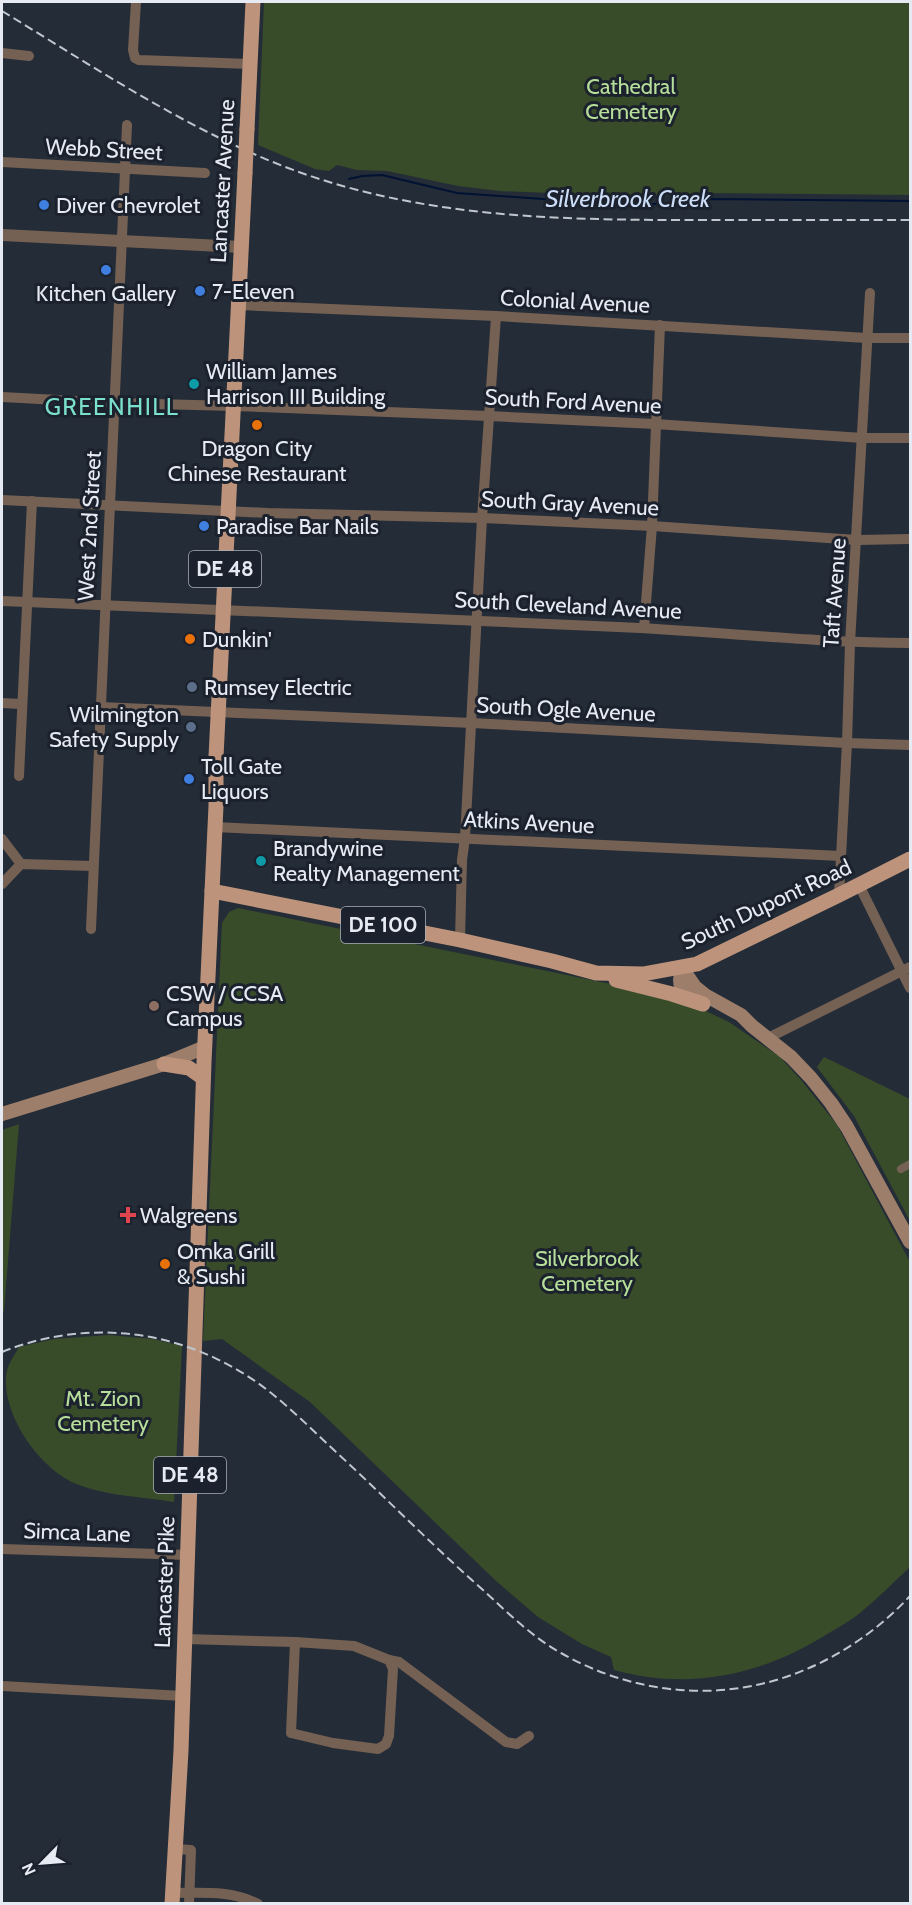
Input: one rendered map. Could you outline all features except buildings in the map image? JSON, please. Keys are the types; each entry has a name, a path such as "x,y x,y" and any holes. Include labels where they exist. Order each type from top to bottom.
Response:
{"main road":[{"name":"Lancaster Avenue","path":"205,1047 216,757 253,2"},
{"name":"South Dupont Road","path":"212,891 460,940 596,973 643,974 697,964 910,859"},
{"path":"682,968 679,985 693,999 752,1026"},
{"path":"682,968 695,987 741,1015 791,1057 831,1102 910,1242"},
{"path":"596,973 703,1004"},
{"path":"2,1114 164,1064 205,1047"},
{"name":"Lancaster Pike","path":"172,1898 183,1696 205,1047"},
{"path":"164,1064 189,1068 203,1078"}],"street":[{"path":"136,2 133,50 135,58 250,64"},
{"path":"2,53 29,56"},
{"name":"West 2nd Street","path":"91,929 127,125"},
{"name":"Webb Street","path":"2,162 205,174"},
{"path":"2,235 242,247"},
{"name":"Taft Avenue","path":"839,896 850,643 870,293"},
{"name":"Colonial Avenue","path":"238,305 496,316 867,338 910,338"},
{"path":"460,940 462,860 496,316"},
{"path":"644,628 652,526 660,325"},
{"name":"South Ford Avenue","path":"2,397 489,416 862,438 910,438"},
{"name":"South Gray Avenue","path":"2,500 228,511 482,518 652,526 857,540 910,539"},
{"path":"19,776 32,501"},
{"name":"South Cleveland Avenue","path":"2,601 478,620 644,628 850,643 910,643"},
{"path":"2,703 21,704"},
{"name":"South Ogle Avenue","path":"101,707 472,723 847,744 910,745"},
{"name":"Atkins Avenue","path":"215,827 841,856"},
{"path":"2,840 21,864"},
{"path":"2,884 21,864 93,866"},
{"path":"859,885 906,969 910,988"},
{"path":"768,1038 906,969"},
{"path":"901,1169 910,1164"},
{"name":"Simca Lane","path":"2,1549 188,1555"},
{"path":"185,1639 354,1646 399,1662 506,1742 517,1743 529,1736"},
{"path":"295,1642 291,1733 333,1743 378,1749 386,1744 389,1736 393,1669 389,1660"},
{"path":"2,1686 183,1696"},
{"path":"176,1849 191,1850 189,1898"},
{"path":"172,1898 220,1893 243,1896 258,1904"}],"green space":[{"name":"Cathedral Cemetery","path":"264,2 910,2 910,195 701,193 647,197 500,191 458,186 387,171 357,170 337,165 329,171 315,169 258,145"},
{"name":"Silverbrook Cemetery","path":"238,908 660,994 693,1005 729,1022 780,1057 837,1125 910,1262 910,1567 873,1602 848,1621 804,1648 752,1669 698,1679 643,1676 614,1670 611,1657 582,1644 538,1617 495,1580 310,1402 222,1339 203,1341 222,923 229,912"},
{"path":"824,1057 910,1099 910,1221 854,1116 817,1067"},
{"path":"19,1124 4,1311 2,1313 2,1130"},
{"name":"Mt. Zion Cemetery","path":"109,1335 153,1339 182,1346 174,1502 102,1492 65,1478 51,1468 27,1441 11,1408 6,1376 9,1364 19,1347 54,1339"}],"waterway":[{"name":"Silverbrook Creek","path":"349,179 382,175 457,193 613,204 658,204 710,199 910,201"}],"railway":[{"path":"2,11 141,96 213,135 288,168 386,197 486,212 587,219 910,220"},
{"path":"2,1352 34,1341 67,1335 132,1334 164,1340 226,1363 255,1381 286,1406 445,1556 530,1632 550,1647 582,1664 628,1681 675,1690 698,1691 722,1690 770,1682 793,1675 836,1655 875,1628 910,1596"}],"place":[{"name":"Diver Chevrolet","path":"44,205"},
{"name":"Kitchen Gallery","path":"106,270"},
{"name":"7-Eleven","path":"200,291"},
{"name":"William James Harrison III Building","path":"194,384"},
{"name":"Dragon City Chinese Restaurant","path":"257,425"},
{"name":"Paradise Bar Nails","path":"204,526"},
{"name":"Dunkin'","path":"190,639"},
{"name":"Rumsey Electric","path":"192,687"},
{"name":"Wilmington Safety Supply","path":"191,727"},
{"name":"Toll Gate Liquors","path":"189,779"},
{"name":"Brandywine Realty Management","path":"261,861"},
{"name":"CSW / CCSA Campus","path":"154,1006"},
{"name":"Walgreens","path":"128,1215"},
{"name":"Omka Grill & Sushi","path":"165,1264"}],"district":[{"name":"GREENHILL","path":"112,407"}]}
